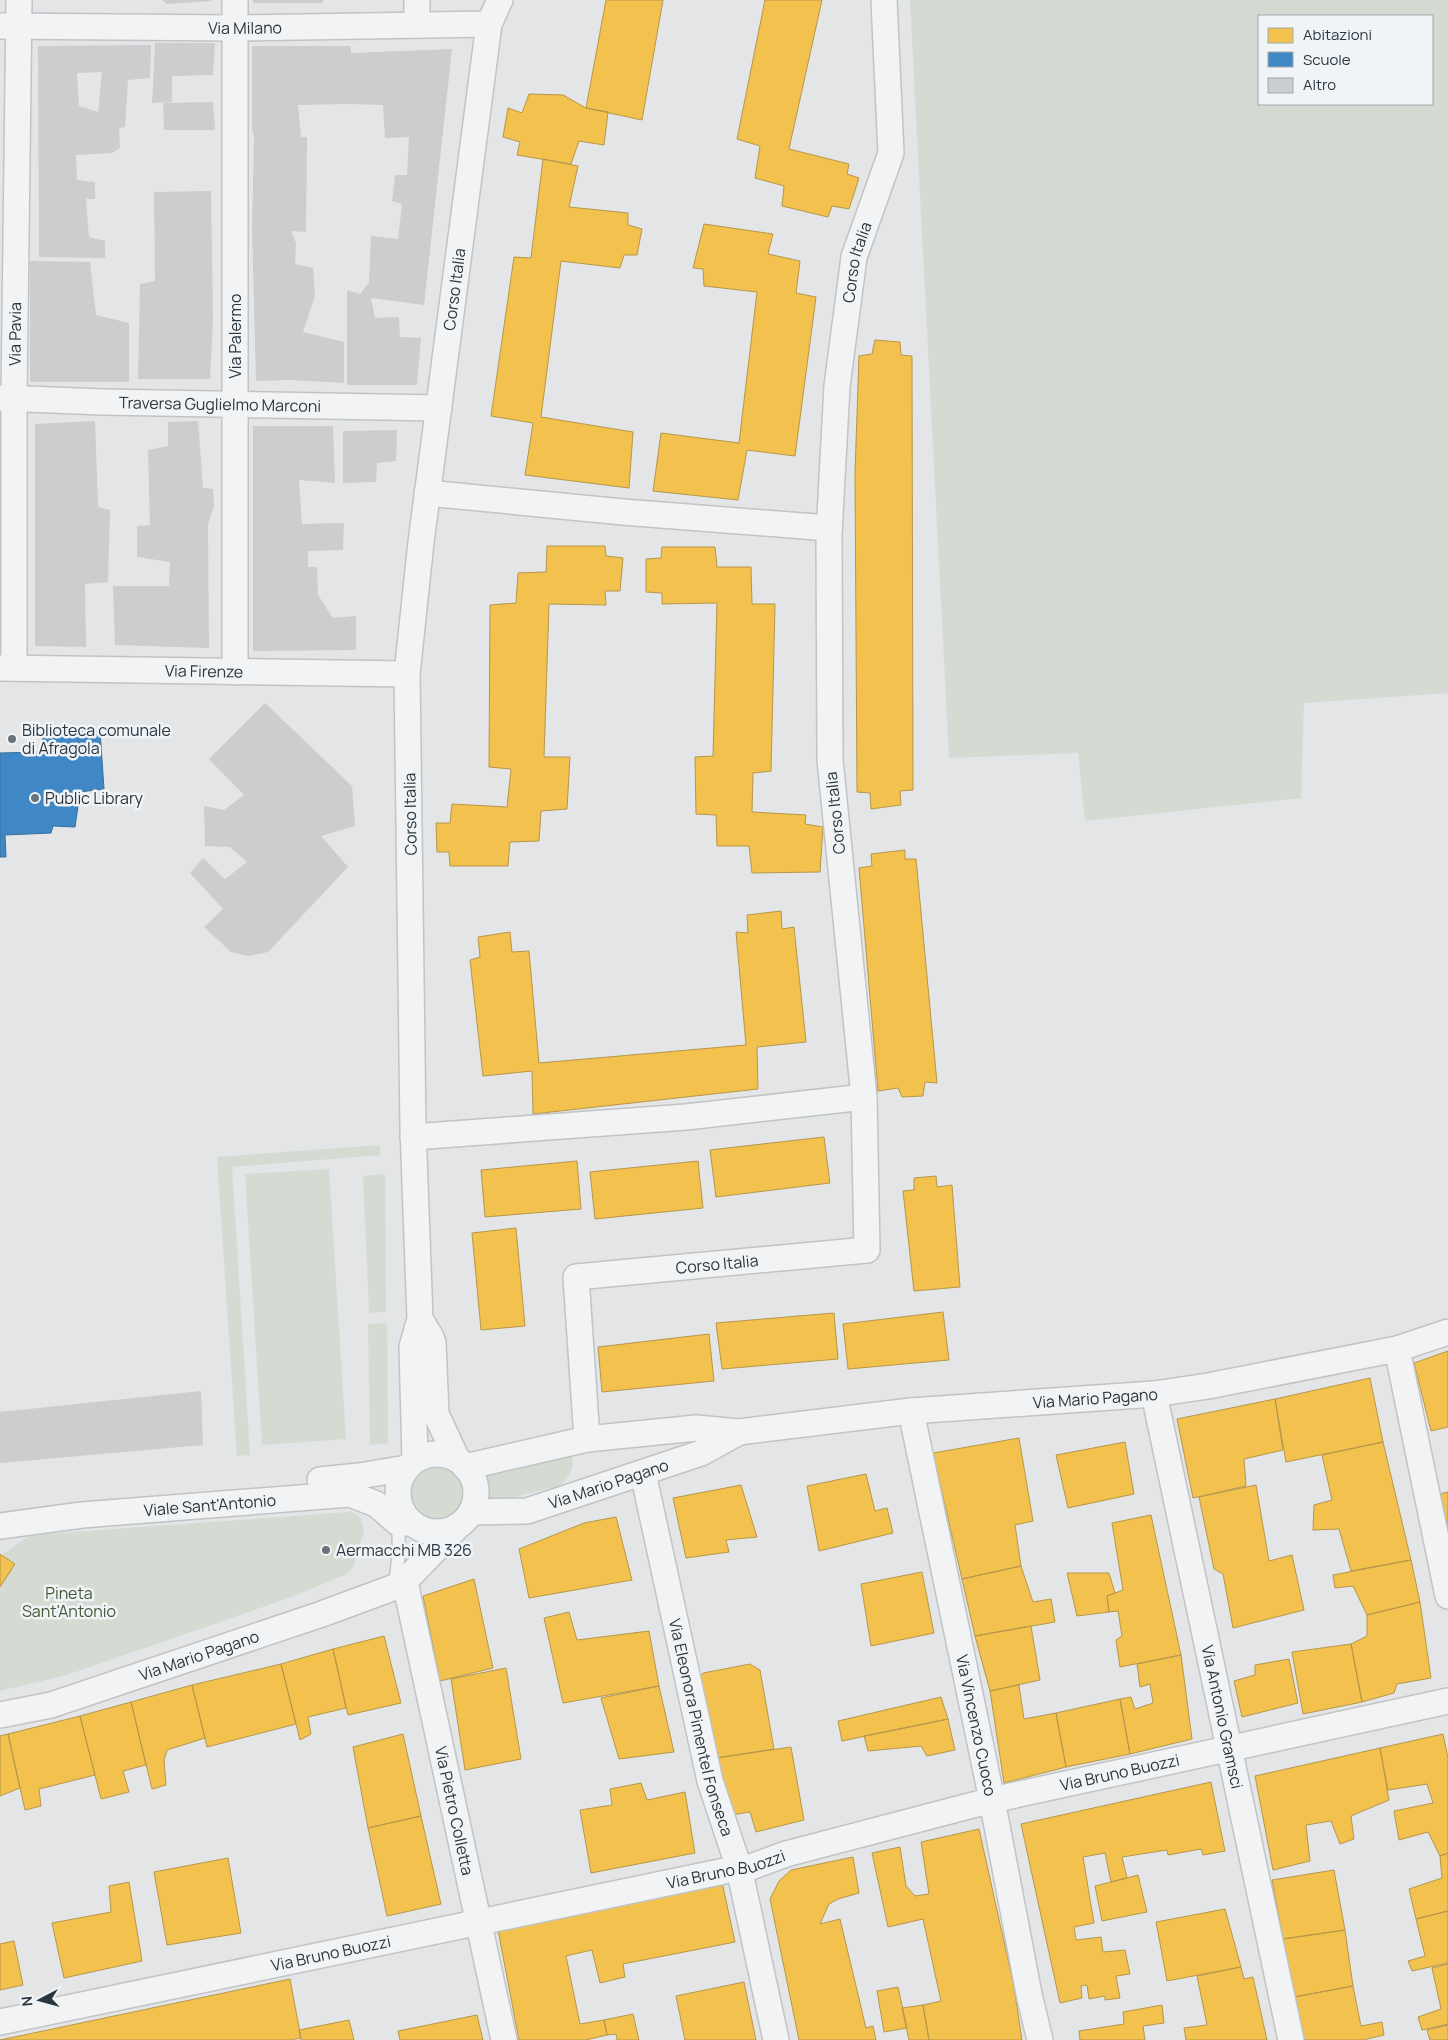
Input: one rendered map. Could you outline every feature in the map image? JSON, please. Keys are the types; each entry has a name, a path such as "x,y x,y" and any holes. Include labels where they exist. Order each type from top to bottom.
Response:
{"street":[{"name":"Via Pavia","path":"7,668 9,26 19,0"},
{"name":"Via Palermo","path":"235,0 235,672"},
{"path":"417,0 417,24"},
{"name":"Corso Italia","path":"411,1464 412,1346 420,1319 414,1137 407,674 428,493 489,24 500,0"},
{"name":"Corso Italia","path":"587,1439 576,1277 867,1250 864,1097 830,760 829,528 837,386 854,257 891,153 884,0"},
{"name":"Via Milano","path":"9,26 235,28 489,24"},
{"name":"Traversa Guglielmo Marconi","path":"7,398 235,405 439,408"},
{"path":"428,493 623,512 829,528"},
{"name":"Via Firenze","path":"7,668 407,674"},
{"path":"414,1137 686,1117 864,1097"},
{"name":"Corso Italia","path":"420,1319 433,1343 436,1414 462,1463"},
{"name":"Via Mario Pagano","path":"411,1464 426,1455 436,1453 447,1455 462,1463 587,1439 696,1428 738,1432 912,1411 1154,1394 1208,1386 1397,1349 1448,1332"},
{"path":"1397,1349 1448,1596"},
{"name":"Via Antonio Gramsci","path":"1154,1394 1291,2040"},
{"name":"Via Vincenzo Cuoco","path":"912,1411 992,1800 1029,1994 1040,2040"},
{"name":"Via Mario Pagano","path":"0,1715 60,1702 319,1615 400,1584 472,1512 527,1511 643,1474 701,1453 738,1432"},
{"path":"462,1463 471,1472 476,1488 475,1504 472,1512"},
{"path":"411,1464 400,1479 398,1490 399,1503 404,1514 405,1523 422,1530 435,1532 455,1529"},
{"name":"Viale Sant'Antonio","path":"0,1508 359,1476 411,1464"},
{"name":"Via Eleonora Pimentel Fonseca","path":"643,1474 710,1781 739,1868 776,2040"},
{"name":"Viale Sant'Antonio","path":"0,1526 82,1515 350,1494 376,1504 405,1523"},
{"name":"Via Pietro Colletta","path":"400,1584 479,1922 504,2040"},
{"name":"Via Bruno Buozzi","path":"0,2022 739,1868 748,1868 786,1854 992,1800 1448,1701"}],"lane":[{"path":"400,1584 399,1550 405,1523"}],"green space":[{"path":"910,0 1448,0 1448,693 1304,703 1301,798 1085,821 1078,753 949,758"},
{"path":"380,1145 380,1155 232,1167 250,1455 237,1456 217,1157"},
{"path":"329,1169 346,1439 262,1445 245,1174"},
{"path":"385,1174 386,1312 369,1313 363,1176"},
{"path":"387,1323 388,1443 370,1445 368,1324"},
{"path":"568,1454 572,1456 572,1469 566,1480 559,1486 486,1504 484,1474"},
{"path":"437,1466 447,1468 456,1474 462,1483 464,1493 462,1503 456,1512 447,1518 437,1520 427,1518 418,1512 412,1503 410,1493 412,1483 418,1474 427,1468"},
{"name":"Pineta Sant'Antonio","path":"349,1512 356,1514 361,1519 364,1531 353,1567 345,1575 286,1599 67,1675 0,1691 0,1555 30,1535"}],"building: Abitazioni":[{"path":"606,0 663,0 642,120 586,108"},
{"path":"765,0 822,0 789,149 849,164 847,174 859,178 849,209 832,206 828,217 782,206 784,186 755,178 760,146 737,139"},
{"path":"529,94 563,95 586,108 608,112 604,145 579,141 571,164 517,155 520,142 503,137 508,108 522,113"},
{"path":"543,159 578,166 569,207 628,213 628,225 642,229 637,255 624,255 620,268 561,261 541,417 633,432 629,488 525,475 533,423 491,416 514,257 531,258"},
{"path":"704,224 773,234 768,254 800,261 796,293 816,297 795,456 747,450 738,500 653,491 661,433 739,443 757,292 704,286 703,269 693,268"},
{"path":"875,340 900,342 901,355 912,356 913,790 900,791 901,805 871,809 870,793 857,792 855,473 859,356 872,354"},
{"path":"547,546 605,546 606,556 623,558 620,591 605,591 606,605 549,604 544,757 570,757 567,809 541,811 539,841 510,842 508,866 450,866 449,852 437,852 436,823 450,823 452,804 507,807 511,769 489,767 490,605 516,603 518,573 546,572"},
{"path":"662,547 715,547 717,567 751,567 752,604 775,604 771,771 753,773 752,812 806,815 805,824 823,827 820,872 752,873 749,846 717,846 716,815 696,814 695,757 713,756 717,603 662,604 662,593 646,592 646,559 661,558"},
{"path":"905,850 905,859 916,859 937,1083 925,1082 923,1096 902,1097 898,1088 878,1091 859,868 872,866 871,854"},
{"path":"781,911 782,929 794,927 806,1042 757,1047 758,1089 533,1114 532,1071 483,1076 470,960 480,957 478,937 510,932 512,952 529,951 539,1063 746,1045 736,932 748,933 747,915"},
{"path":"824,1137 830,1183 716,1197 710,1150"},
{"path":"577,1161 581,1209 485,1217 481,1170"},
{"path":"698,1161 703,1208 595,1219 590,1172"},
{"path":"936,1176 937,1187 952,1185 960,1287 914,1291 903,1191 914,1190 914,1178"},
{"path":"516,1228 525,1326 481,1330 472,1233"},
{"path":"943,1312 949,1360 848,1369 843,1324"},
{"path":"834,1313 838,1359 722,1369 716,1323"},
{"path":"709,1334 714,1381 602,1392 598,1347"},
{"path":"1448,1351 1448,1427 1431,1431 1414,1363"},
{"path":"1370,1378 1383,1442 1286,1462 1275,1399"},
{"path":"1275,1399 1283,1450 1244,1459 1246,1486 1193,1498 1177,1419"},
{"path":"1019,1438 1033,1521 1015,1525 1021,1566 962,1579 933,1453"},
{"path":"1125,1442 1134,1494 1068,1508 1056,1455"},
{"path":"1383,1442 1411,1560 1351,1571 1339,1529 1313,1530 1314,1505 1332,1500 1322,1455"},
{"path":"866,1474 875,1511 887,1508 893,1533 819,1551 807,1486"},
{"path":"741,1485 757,1537 726,1540 729,1552 686,1558 673,1498"},
{"path":"1256,1485 1269,1561 1292,1555 1304,1610 1233,1628 1223,1574 1214,1569 1199,1497"},
{"path":"1448,1492 1448,1536 1440,1494"},
{"path":"1151,1515 1181,1655 1120,1667 1116,1640 1122,1636 1118,1611 1109,1612 1107,1596 1123,1590 1112,1523"},
{"path":"616,1517 632,1580 529,1598 519,1549 584,1523"},
{"path":"0,1554 15,1564 0,1587"},
{"path":"1411,1560 1420,1602 1367,1615 1353,1586 1335,1588 1333,1575"},
{"path":"1021,1566 1033,1602 1051,1599 1055,1622 975,1636 962,1579"},
{"path":"922,1572 934,1633 871,1646 861,1584"},
{"path":"1067,1573 1109,1573 1115,1593 1107,1596 1109,1612 1077,1616"},
{"path":"474,1579 493,1668 440,1681 423,1596"},
{"path":"1420,1602 1431,1678 1397,1684 1394,1693 1362,1702 1351,1644 1367,1636 1367,1615"},
{"path":"569,1612 577,1640 649,1631 659,1686 563,1703 544,1618"},
{"path":"1031,1626 1040,1680 990,1691 975,1636"},
{"path":"384,1636 401,1703 348,1715 333,1649"},
{"path":"1351,1644 1362,1702 1303,1714 1292,1652"},
{"path":"333,1649 346,1708 308,1717 311,1734 300,1740 281,1664"},
{"path":"1181,1655 1192,1739 1130,1754 1120,1699 1131,1697 1135,1709 1153,1703 1150,1684 1140,1687 1137,1664"},
{"path":"1289,1659 1298,1703 1242,1717 1234,1681 1255,1675 1255,1665"},
{"path":"281,1664 296,1724 207,1747 192,1685"},
{"path":"750,1664 760,1670 774,1749 716,1758 697,1681 703,1673"},
{"path":"506,1668 521,1759 465,1770 451,1679"},
{"path":"192,1685 205,1738 167,1750 164,1760 166,1785 152,1789 131,1702"},
{"path":"1019,1685 1024,1719 1056,1713 1066,1767 1004,1783 990,1691"},
{"path":"659,1686 674,1752 619,1759 601,1698"},
{"path":"941,1697 948,1719 842,1741 838,1721"},
{"path":"1120,1699 1130,1754 1066,1767 1056,1713"},
{"path":"131,1702 146,1765 123,1771 129,1792 101,1799 80,1716"},
{"path":"80,1716 95,1775 39,1789 41,1806 25,1810 8,1734"},
{"path":"948,1719 955,1750 927,1756 921,1746 868,1751 864,1736"},
{"path":"8,1734 20,1788 0,1796 0,1736"},
{"path":"403,1734 421,1816 368,1828 353,1747"},
{"path":"1443,1734 1448,1758 1448,1853 1440,1856 1428,1832 1399,1840 1394,1811 1433,1803 1427,1784 1388,1790 1380,1748"},
{"path":"791,1747 804,1820 756,1832 750,1812 725,1816 716,1758"},
{"path":"1380,1748 1389,1800 1351,1816 1354,1839 1340,1844 1331,1821 1306,1825 1310,1861 1273,1870 1255,1776"},
{"path":"1211,1782 1225,1851 1203,1855 1201,1849 1168,1855 1167,1850 1122,1857 1127,1878 1111,1882 1105,1853 1083,1857 1094,1923 1074,1927 1076,1940 1101,1937 1103,1952 1125,1950 1130,1974 1116,1976 1120,1998 1105,2000 1105,1996 1089,1999 1087,1985 1081,1986 1082,1998 1060,2003 1021,1824"},
{"path":"641,1783 647,1800 685,1792 695,1853 591,1873 580,1810 612,1805 610,1789"},
{"path":"421,1816 441,1904 387,1916 368,1828"},
{"path":"979,1829 1014,1987 1022,2040 929,2040 923,2005 941,2001 923,1919 888,1927 872,1853 900,1847 906,1886 915,1896 929,1894 921,1842"},
{"path":"1448,1853 1448,1911 1416,1919 1409,1889 1442,1878 1440,1856"},
{"path":"853,1857 859,1893 838,1899 829,1904 820,1924 840,1919 866,2028 873,2026 876,2040 799,2040 770,1899 779,1881 791,1870"},
{"path":"228,1858 241,1933 167,1945 154,1872"},
{"path":"1334,1870 1345,1930 1283,1939 1272,1880"},
{"path":"1138,1875 1147,1912 1102,1921 1095,1886"},
{"path":"129,1882 142,1961 64,1978 52,1923 111,1912 109,1886"},
{"path":"722,1882 735,1942 623,1964 625,1977 600,1983 592,1950 566,1956 580,2024 604,2020 607,2035 586,2040 519,2040 498,1930"},
{"path":"1225,1909 1241,1967 1167,1981 1156,1922"},
{"path":"1448,1911 1448,1963 1412,1971 1408,1961 1425,1956 1416,1919"},
{"path":"1345,1930 1353,1986 1294,1997 1283,1939"},
{"path":"14,1941 23,1985 0,1990 0,1944"},
{"path":"1448,1964 1448,2024 1422,2030 1418,2017 1441,2009 1432,1968"},
{"path":"1241,1967 1244,1979 1253,1977 1267,2040 1186,2040 1184,2028 1207,2025 1197,1976"},
{"path":"290,1979 301,2038 290,2040 0,2040"},
{"path":"744,1982 756,2040 685,2040 676,1996"},
{"path":"1353,1986 1361,2026 1382,2022 1384,2035 1363,2040 1304,2040 1294,1997"},
{"path":"898,1987 907,2028 884,2032 877,1991"},
{"path":"923,2005 929,2040 909,2040 902,2008"},
{"path":"1162,2005 1164,2023 1143,2026 1145,2040 1080,2040 1079,2031 1124,2024 1123,2012"},
{"path":"633,2014 639,2040 617,2040 616,2034 607,2035 604,2020"},
{"path":"477,2015 483,2040 400,2040 398,2031"},
{"path":"349,2020 354,2040 301,2040 299,2030"},
{"path":"1448,2025 1448,2040 1430,2040 1427,2030"}],"building: Scuole":[{"name":"Public Library","path":"100,730 104,789 71,793 70,804 78,806 75,827 53,826 51,833 5,835 6,857 0,857 0,753 41,752 43,734"}],"building: Altro":[{"path":"162,0 211,0 211,1 167,4"},
{"path":"253,0 323,0 323,3 253,3"},
{"path":"155,43 215,43 213,75 172,76 172,102 152,103"},
{"path":"151,45 150,78 128,80 125,127 119,128 120,148 112,153 76,155 77,180 95,182 95,199 86,199 89,237 105,241 105,258 39,257 38,46","holes":["102,72 98,112 79,106 77,73"]},
{"path":"252,46 351,46 351,53 452,49 424,305 371,298 375,318 399,317 400,337 421,338 417,385 347,385 347,290 360,294 369,282 371,236 398,239 402,204 392,201 395,175 407,175 409,137 385,138 383,105 349,104 298,105 301,137 307,137 306,232 291,231 296,243 295,264 313,268 315,296 303,332 344,342 344,383 289,380 256,381 252,229 254,137 252,130"},
{"path":"213,102 215,130 164,130 163,103"},
{"path":"211,191 213,321 210,379 138,379 140,284 155,281 154,192"},
{"path":"30,261 90,262 96,315 129,323 129,382 30,382"},
{"path":"95,421 98,507 110,510 108,582 85,584 86,647 35,646 35,424"},
{"path":"198,421 203,488 213,489 214,506 208,524 209,648 115,645 113,586 169,586 170,562 137,557 137,526 150,525 148,450 168,446 168,422"},
{"path":"253,426 333,426 335,483 299,480 302,524 344,523 343,550 308,551 308,567 317,567 318,595 333,618 356,616 356,650 253,651"},
{"path":"397,430 396,461 377,463 376,482 343,483 343,431"},
{"path":"265,703 352,786 355,826 321,836 348,867 268,952 248,956 231,952 204,927 223,909 190,873 203,858 225,879 247,862 230,847 205,846 204,806 224,810 244,795 209,759"},
{"path":"201,1391 203,1445 0,1463 0,1412"}],"place":[{"name":"Biblioteca comunale di Afragola","path":"12,739"},
{"name":"Public Library","path":"35,798"},
{"name":"Aermacchi MB 326","path":"326,1550"}]}
